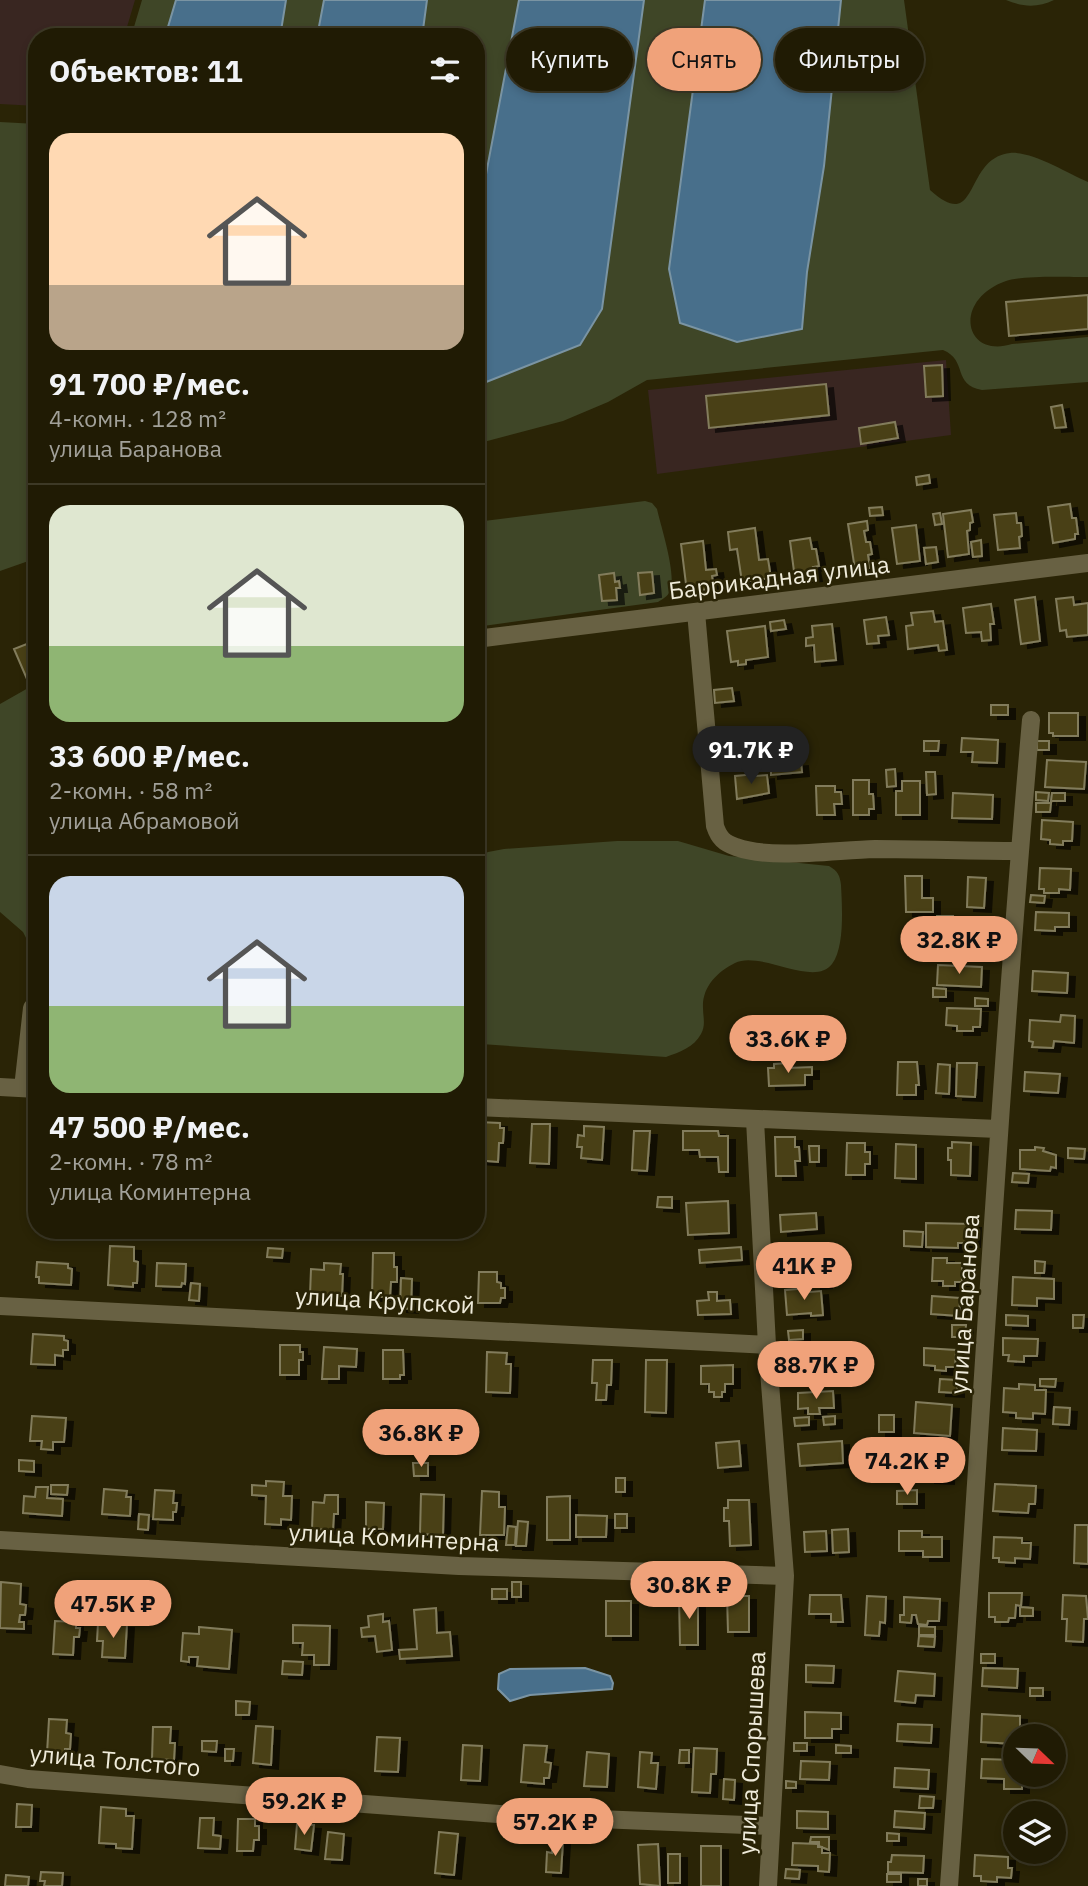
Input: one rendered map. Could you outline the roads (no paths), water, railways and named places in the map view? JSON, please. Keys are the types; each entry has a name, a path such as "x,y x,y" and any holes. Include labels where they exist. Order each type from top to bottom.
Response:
{"street":[{"name":"Баррикадная улица","path":"485,638 1088,563"},
{"path":"696,612 715,826 718,836 725,843 738,848 776,853 874,849 1019,851"},
{"name":"улица Баранова","path":"949,1886 998,1129 1031,720"},
{"path":"0,1087 28,1089"},
{"path":"485,1107 998,1129"},
{"name":"улица Спорышева","path":"755,1120 767,1345 785,1576 768,1886"},
{"name":"улица Крупской","path":"0,1306 767,1345"},
{"name":"улица Коминтерна","path":"0,1540 459,1566 785,1576"},
{"name":"улица Толстого","path":"0,1774 28,1779 511,1815 771,1826"}],"water":[{"path":"176,0 286,0 281,28 168,28"},
{"path":"324,0 427,0 423,28 319,28"},
{"path":"519,0 644,0 633,81 633,28 514,28"},
{"path":"705,0 841,0 838,28 775,28 775,91 832,91 802,329 737,342 680,323 669,269 693,91 761,91 761,28 701,28"},
{"path":"506,69 506,91 632,91 602,309 580,345 485,382 485,179"},
{"path":"585,1668 610,1676 612,1689 530,1695 510,1701 498,1689 499,1674 510,1669"}]}
